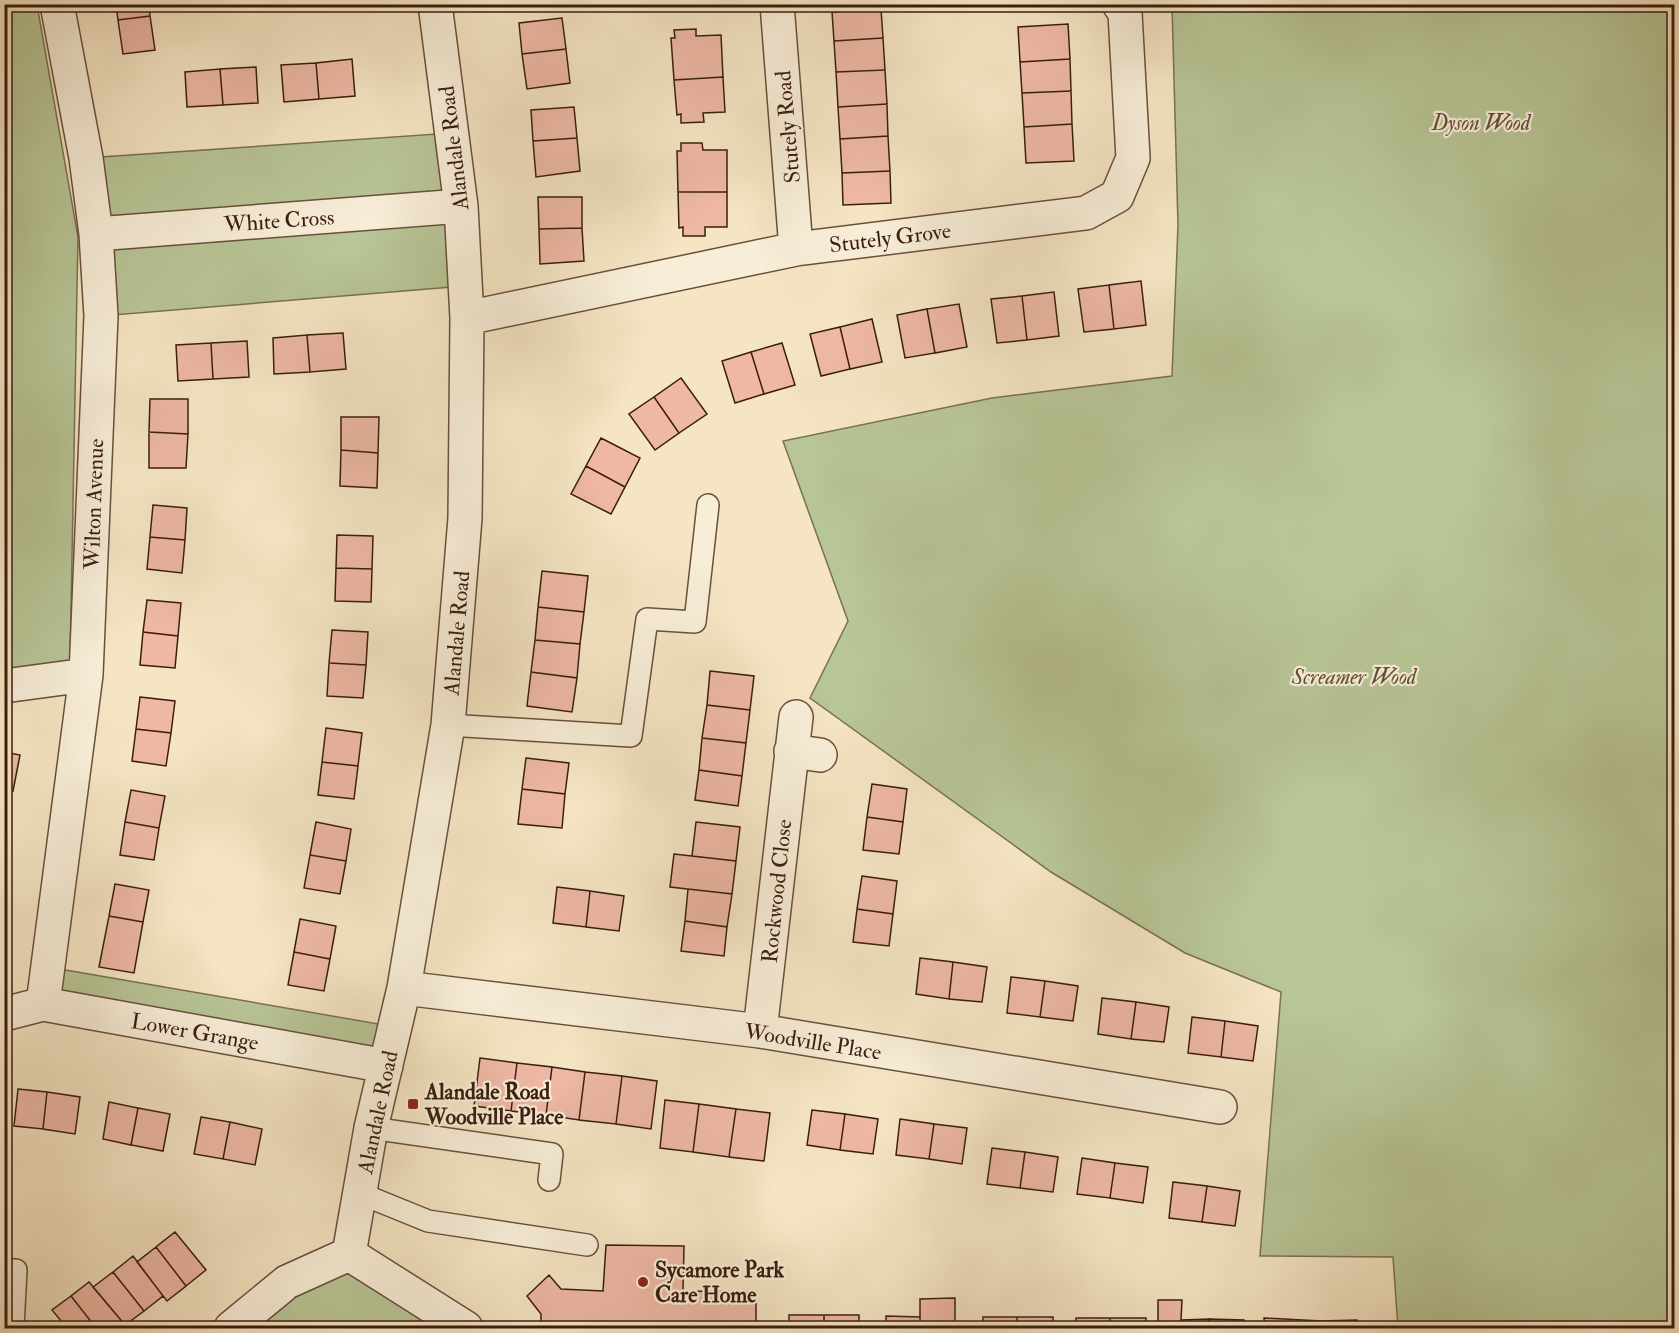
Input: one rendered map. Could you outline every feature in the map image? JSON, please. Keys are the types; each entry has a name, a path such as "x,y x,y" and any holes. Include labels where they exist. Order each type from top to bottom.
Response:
{"street":[{"name":"Wilton Avenue","path":"44,1004 86,675 100,316 96,234 86,158 57,4"},
{"name":"Alandale Road","path":"349,1254 371,1128 404,988 448,725 465,518 467,318 461,206 435,4"},
{"name":"Stutely Road","path":"777,4 796,249"},
{"name":"Stutely Grove","path":"467,318 796,249 1086,213 1117,196 1133,158 1125,13 1119,4"},
{"name":"White Cross","path":"96,234 461,206"},
{"path":"4,686 86,675"},
{"name":"Rockwood Close","path":"760,1031 806,753 796,717"},
{"name":"Woodville Place","path":"404,988 760,1031 1220,1107"},
{"name":"Lower Grange","path":"4,1014 44,1004 386,1066"},
{"path":"231,1329 287,1282 349,1254 466,1329"}],"lane":[{"path":"448,725 631,736 647,620 695,622 708,506"},
{"path":"371,1128 552,1154 549,1180"},
{"path":"360,1193 428,1221 587,1245"},
{"path":"4,1270 16,1270 13,1329"}],"green space":[{"path":"4,5 37,5 78,237 70,663 4,672"},
{"name":"Screamer Wood","path":"1172,5 1674,5 1674,1328 1398,1328 1393,1257 1260,1256 1281,992 1185,953 1051,872 810,698 848,621 783,441 992,398 1172,376 1178,225"},
{"path":"452,133 464,286 101,316 86,158"},
{"path":"48,967 396,1027 386,1066 43,1004"},
{"path":"349,1254 466,1328 251,1328"}],"building":[{"path":"116,4 149,4 150,16 118,20"},
{"path":"670,4 693,4 693,7 671,10"},
{"path":"881,9 883,38 834,41 832,12"},
{"path":"150,16 155,50 123,54 118,20"},
{"path":"562,18 566,49 522,54 519,23"},
{"path":"1068,24 1070,59 1020,62 1018,27"},
{"path":"696,29 696,36 721,35 723,77 674,80 671,38 675,38 674,30"},
{"path":"883,38 885,70 836,72 834,41"},
{"path":"566,49 570,83 527,89 522,54"},
{"path":"352,59 355,96 319,99 316,63"},
{"path":"1070,59 1071,91 1022,93 1020,62"},
{"path":"316,63 319,99 284,102 281,65"},
{"path":"256,67 258,103 223,105 220,69"},
{"path":"220,69 223,105 187,107 185,72"},
{"path":"885,70 887,104 838,107 836,72"},
{"path":"723,77 725,112 703,113 704,122 681,123 681,114 677,115 674,80"},
{"path":"1071,91 1072,124 1024,127 1022,93"},
{"path":"887,104 888,136 840,139 838,107"},
{"path":"574,107 577,138 533,141 531,110"},
{"path":"1072,124 1074,161 1026,163 1024,127"},
{"path":"888,136 890,171 842,173 840,139"},
{"path":"577,138 580,171 536,177 533,141"},
{"path":"681,143 702,143 703,150 727,150 727,192 678,192 677,151 681,151"},
{"path":"890,171 891,203 843,205 842,173"},
{"path":"678,192 727,192 727,227 705,227 705,236 683,236 683,227 679,228"},
{"path":"538,197 582,197 582,228 539,229"},
{"path":"582,228 584,261 540,264 539,229"},
{"path":"1141,281 1146,325 1114,329 1109,285"},
{"path":"1109,285 1114,329 1084,332 1078,289"},
{"path":"1054,292 1059,336 1027,340 1022,296"},
{"path":"1022,296 1027,340 997,343 991,299"},
{"path":"959,304 967,347 935,353 927,309"},
{"path":"927,309 935,353 905,358 897,315"},
{"path":"872,319 882,362 850,369 840,327"},
{"path":"840,327 850,369 821,376 810,334"},
{"path":"343,333 346,369 310,372 307,335"},
{"path":"307,335 310,372 274,374 273,338"},
{"path":"247,341 249,377 213,379 211,343"},
{"path":"211,343 213,379 178,381 176,345"},
{"path":"782,343 795,385 764,394 751,352"},
{"path":"751,352 764,394 735,403 722,361"},
{"path":"681,378 707,414 679,433 654,397"},
{"path":"654,397 679,433 655,450 629,414"},
{"path":"150,399 188,399 188,434 149,432"},
{"path":"341,417 379,417 378,453 341,450"},
{"path":"149,432 188,434 186,468 149,468"},
{"path":"601,438 640,458 625,487 586,466"},
{"path":"341,450 378,453 377,488 340,486"},
{"path":"586,466 625,487 611,514 571,494"},
{"path":"153,505 187,508 185,540 150,537"},
{"path":"337,535 373,536 372,569 336,568"},
{"path":"150,537 185,540 182,573 147,569"},
{"path":"336,568 372,569 371,602 335,601"},
{"path":"542,571 588,576 584,612 538,607"},
{"path":"147,600 181,603 178,636 143,632"},
{"path":"538,607 584,612 580,644 535,640"},
{"path":"332,630 368,632 366,665 329,663"},
{"path":"143,632 178,636 175,668 140,665"},
{"path":"535,640 580,644 577,678 531,672"},
{"path":"329,663 366,665 363,698 327,696"},
{"path":"710,671 754,676 750,710 707,705"},
{"path":"531,672 577,678 572,712 527,706"},
{"path":"140,697 175,701 171,733 136,729"},
{"path":"707,705 750,710 746,743 702,738"},
{"path":"326,728 362,733 358,766 322,762"},
{"path":"136,729 171,733 166,766 132,761"},
{"path":"702,738 746,743 742,776 699,770"},
{"path":"4,752 20,755 13,791 4,789"},
{"path":"526,758 569,763 565,794 522,789"},
{"path":"322,762 358,766 354,799 318,795"},
{"path":"699,770 742,776 738,806 695,800"},
{"path":"872,784 907,789 903,822 867,817"},
{"path":"522,789 565,794 562,828 518,824"},
{"path":"131,790 165,796 159,828 125,822"},
{"path":"867,817 903,822 899,854 863,850"},
{"path":"125,822 159,828 154,860 120,855"},
{"path":"316,822 351,829 346,861 310,855"},
{"path":"696,822 740,827 736,861 692,856"},
{"path":"674,854 736,861 732,894 670,887"},
{"path":"310,855 346,861 340,894 304,888"},
{"path":"862,876 897,881 893,914 857,909"},
{"path":"115,884 149,890 143,922 109,916"},
{"path":"557,887 590,891 586,927 553,923"},
{"path":"688,889 732,894 727,927 685,921"},
{"path":"590,891 624,896 619,931 586,927"},
{"path":"857,909 893,914 889,946 853,942"},
{"path":"109,916 143,922 134,973 99,967"},
{"path":"300,919 336,926 330,959 294,952"},
{"path":"685,921 727,927 724,956 681,951"},
{"path":"294,952 330,959 324,991 288,985"},
{"path":"920,958 953,962 949,999 916,994"},
{"path":"953,962 987,967 982,1002 949,999"},
{"path":"1011,977 1045,981 1040,1017 1007,1013"},
{"path":"1045,981 1078,986 1073,1021 1040,1017"},
{"path":"1102,998 1136,1002 1131,1039 1098,1034"},
{"path":"1136,1002 1169,1007 1164,1042 1131,1039"},
{"path":"1192,1017 1225,1021 1221,1057 1188,1053"},
{"path":"1225,1021 1258,1026 1253,1061 1221,1057"},
{"path":"480,1058 517,1063 511,1111 474,1106"},
{"path":"517,1063 552,1067 546,1115 511,1111"},
{"path":"552,1067 585,1072 579,1120 546,1115"},
{"path":"585,1072 622,1076 616,1124 579,1120"},
{"path":"622,1076 657,1081 651,1129 616,1124"},
{"path":"18,1089 47,1092 43,1129 14,1126"},
{"path":"47,1092 80,1097 75,1134 43,1129"},
{"path":"665,1100 699,1104 693,1152 660,1148"},
{"path":"109,1102 138,1108 131,1145 103,1139"},
{"path":"699,1104 736,1109 729,1157 693,1152"},
{"path":"138,1108 170,1114 163,1151 131,1145"},
{"path":"736,1109 770,1113 764,1161 729,1157"},
{"path":"812,1110 845,1114 840,1150 807,1145"},
{"path":"845,1114 878,1119 873,1154 840,1150"},
{"path":"201,1117 230,1122 223,1159 194,1154"},
{"path":"900,1119 934,1124 929,1159 896,1155"},
{"path":"230,1122 262,1129 255,1165 223,1159"},
{"path":"934,1124 967,1128 962,1164 929,1159"},
{"path":"992,1148 1025,1152 1020,1188 987,1184"},
{"path":"1025,1152 1058,1157 1053,1192 1020,1188"},
{"path":"1082,1158 1115,1163 1110,1198 1077,1194"},
{"path":"1115,1163 1148,1167 1143,1203 1110,1198"},
{"path":"1173,1182 1207,1186 1202,1222 1169,1218"},
{"path":"1207,1186 1240,1191 1235,1226 1202,1222"},
{"path":"175,1232 206,1270 186,1286 156,1247"},
{"name":"Sycamore Park Care Home","path":"606,1245 684,1246 683,1291 756,1292 756,1328 541,1328 541,1314 527,1296 549,1275 561,1289 603,1291"},
{"path":"156,1247 186,1286 167,1301 137,1262"},
{"path":"133,1256 163,1296 144,1311 113,1272"},
{"path":"113,1272 144,1311 125,1325 93,1287"},
{"path":"89,1282 121,1320 110,1328 96,1328 71,1296"},
{"path":"71,1296 96,1328 67,1328 52,1310"},
{"path":"955,1298 955,1328 920,1328 920,1299"},
{"path":"1158,1300 1182,1300 1181,1320 1209,1319 1209,1328 1158,1328"},
{"path":"789,1315 824,1315 824,1328 789,1328"},
{"path":"824,1315 859,1315 859,1328 824,1328"},
{"path":"886,1316 920,1317 920,1328 886,1328"},
{"path":"983,1317 1017,1317 1017,1328 983,1328"},
{"path":"1017,1317 1053,1317 1053,1328 1017,1328"},
{"path":"1076,1318 1110,1318 1110,1328 1076,1328"},
{"path":"1110,1318 1146,1318 1146,1328 1110,1328"},
{"path":"1264,1318 1321,1321 1321,1328 1265,1328"},
{"path":"1209,1319 1244,1320 1244,1328 1209,1328"},
{"path":"1357,1320 1357,1328 1321,1328 1321,1321"}],"place":[{"name":"Alandale Road Woodville Place","path":"413,1104"},
{"name":"Sycamore Park Care Home","path":"643,1282"}],"park label":[{"name":"Dyson Wood","path":"1481,122"}]}
